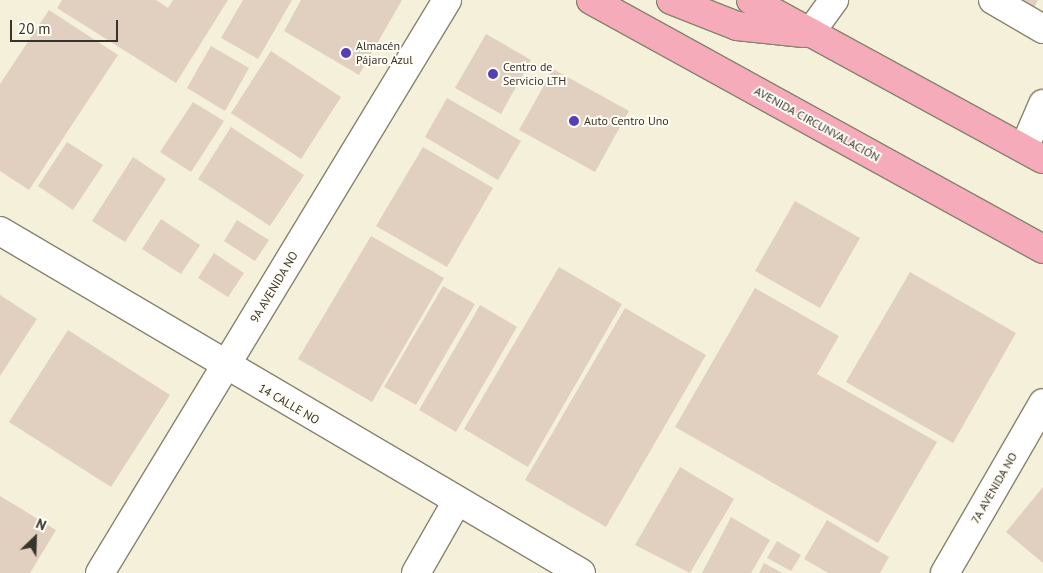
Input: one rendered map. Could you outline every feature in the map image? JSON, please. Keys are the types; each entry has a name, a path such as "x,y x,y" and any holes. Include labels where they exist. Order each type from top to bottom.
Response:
{"highway":[{"name":"AVENIDA CIRCUNVALACIÓN","path":"591,0 1043,249"},
{"path":"671,0 737,26 810,33"},
{"path":"751,0 1034,153"}],"street":[{"name":"9A AVENIDA NO","path":"100,573 447,0"},
{"path":"810,33 834,0"},
{"path":"993,0 1043,29"},
{"path":"1034,153 1043,104"},
{"name":"14 CALLE NO","path":"0,231 226,367 581,573"},
{"name":"7A AVENIDA NO","path":"945,573 1043,403"},
{"path":"416,573 457,501"}],"building":[{"path":"62,0 156,0 168,8 173,0 228,0 176,83 57,8"},
{"path":"243,0 292,0 258,59 221,38"},
{"name":"Almacén Pájaro Azul","path":"301,0 402,0 359,75 284,31"},
{"path":"1004,0 1038,0 1030,15"},
{"path":"49,10 118,55 29,190 0,171 0,84"},
{"name":"Centro de Servicio LTH","path":"486,34 531,60 501,114 455,88"},
{"path":"211,46 249,68 225,111 187,88"},
{"path":"271,51 341,97 301,159 231,113"},
{"name":"Auto Centro Uno","path":"553,69 629,111 595,172 519,130"},
{"path":"447,98 521,141 498,180 425,137"},
{"path":"193,102 224,121 191,172 160,152"},
{"path":"231,127 304,175 270,226 198,179"},
{"path":"67,142 103,165 73,210 38,186"},
{"path":"423,147 493,188 447,267 376,226"},
{"path":"133,157 166,179 125,242 92,221"},
{"path":"795,201 860,238 820,308 755,271"},
{"path":"161,219 200,245 181,274 142,249"},
{"path":"237,220 269,240 255,261 224,241"},
{"path":"371,236 444,278 372,402 298,359"},
{"path":"214,253 244,273 228,297 198,278"},
{"path":"559,267 622,304 528,467 464,429"},
{"path":"910,272 1016,333 953,443 846,382"},
{"path":"443,286 475,304 416,405 384,387"},
{"path":"755,288 839,336 817,374 937,442 878,543 675,427"},
{"path":"0,295 37,319 0,376"},
{"path":"480,305 517,327 456,432 419,410"},
{"path":"625,308 706,355 606,527 525,480"},
{"path":"68,330 170,395 111,487 9,422"},
{"path":"680,467 734,499 690,573 635,545"},
{"path":"1043,487 1043,563 1006,532"},
{"path":"0,496 56,530 30,573 0,573"},
{"path":"731,517 770,540 751,573 702,573"},
{"path":"827,520 889,557 880,573 828,573 804,559"},
{"path":"777,541 801,555 791,571 767,558"},
{"path":"764,563 782,573 759,573"}],"place":[{"name":"Almacén Pájaro Azul","path":"346,53"},
{"name":"Centro de Servicio LTH","path":"493,74"},
{"name":"Auto Centro Uno","path":"574,121"}]}
